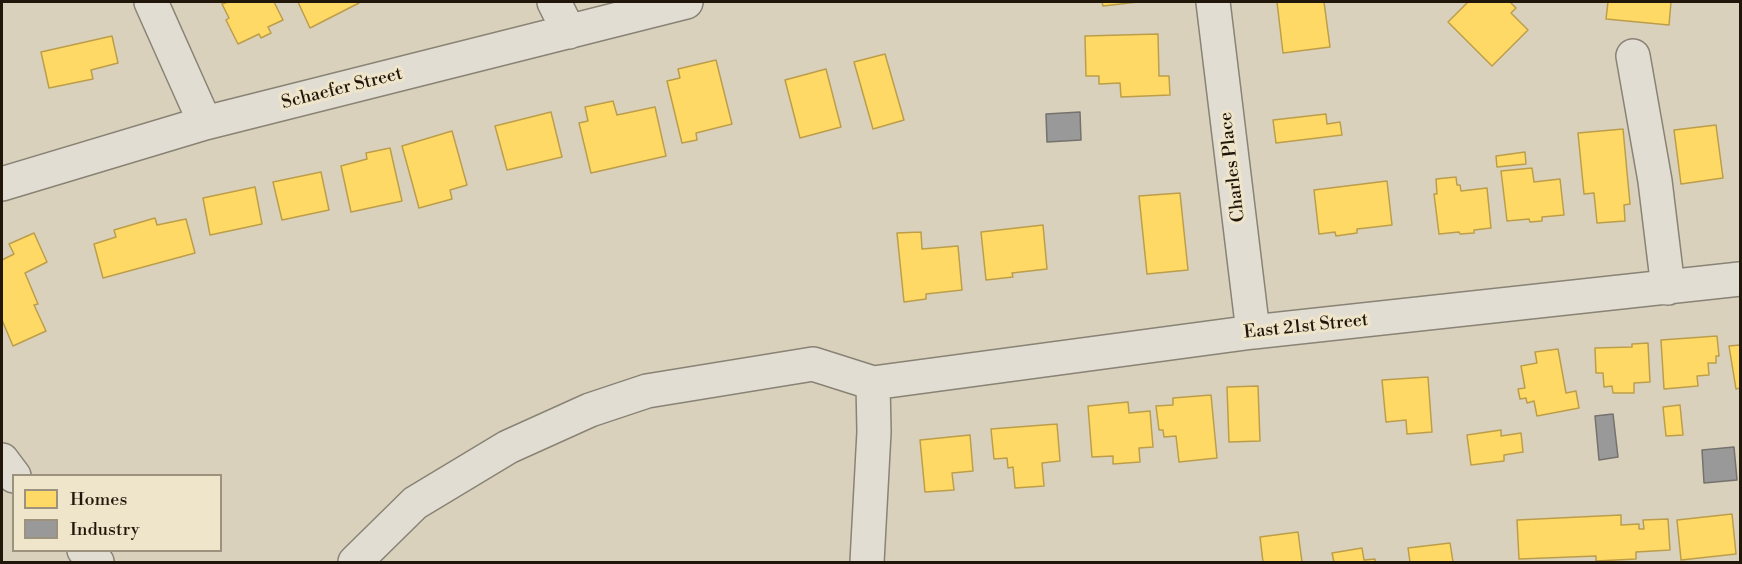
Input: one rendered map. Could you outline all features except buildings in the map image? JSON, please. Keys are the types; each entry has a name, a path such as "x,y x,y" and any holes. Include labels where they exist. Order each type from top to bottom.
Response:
{"street":[{"path":"151,2 205,123"},
{"path":"554,2 568,32"},
{"name":"Schaefer Street","path":"2,184 205,123 686,2"},
{"name":"Charles Place","path":"1213,2 1253,332"},
{"path":"1633,56 1655,181 1668,288"},
{"name":"East 21st Street","path":"873,383 1253,332 1740,279"},
{"path":"355,562 415,503 508,447 590,410 647,391 813,364 873,383 874,432 867,562"},
{"path":"2,460 12,474"}]}
